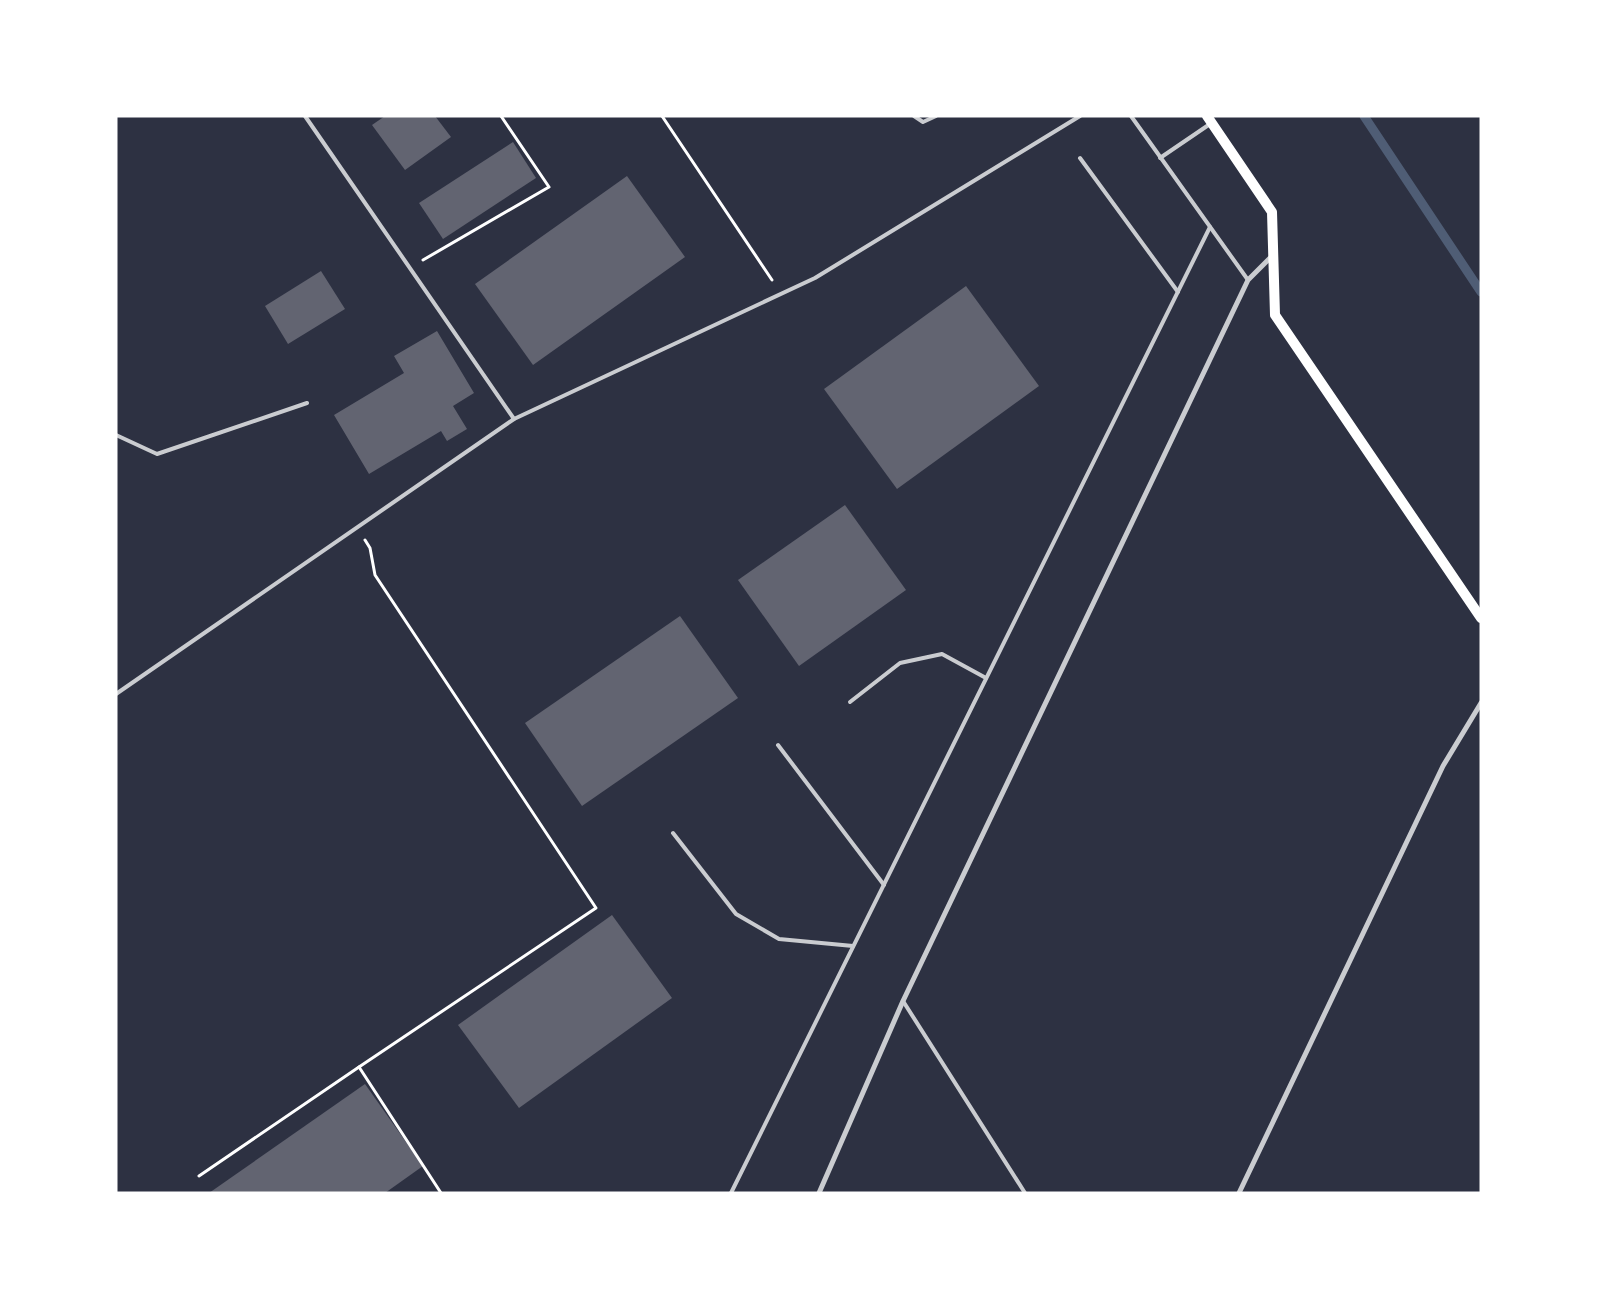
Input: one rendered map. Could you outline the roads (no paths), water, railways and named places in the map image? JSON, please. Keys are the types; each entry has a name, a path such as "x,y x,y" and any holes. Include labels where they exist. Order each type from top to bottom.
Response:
{"main road":[{"path":"1210,119 1272,212 1275,315 1481,618"}],"street":[{"path":"820,1193 903,1001 1248,280 1273,254"},
{"path":"1239,1193 1443,766 1481,703"}],"lane":[{"path":"305,116 514,419"},
{"path":"914,116 922,122 936,116"},
{"path":"116,694 514,419 815,278 1080,116"},
{"path":"1131,116 1248,280"},
{"path":"1160,158 1210,119"},
{"path":"1080,158 1178,292"},
{"path":"731,1193 1210,227"},
{"path":"116,436 157,454 307,403"},
{"path":"850,702 900,663 942,654 986,678"},
{"path":"778,745 884,885"},
{"path":"673,833 736,914 779,939 853,946"},
{"path":"903,1001 1025,1193"}],"waterway":[{"path":"1364,116 1481,292"}]}
